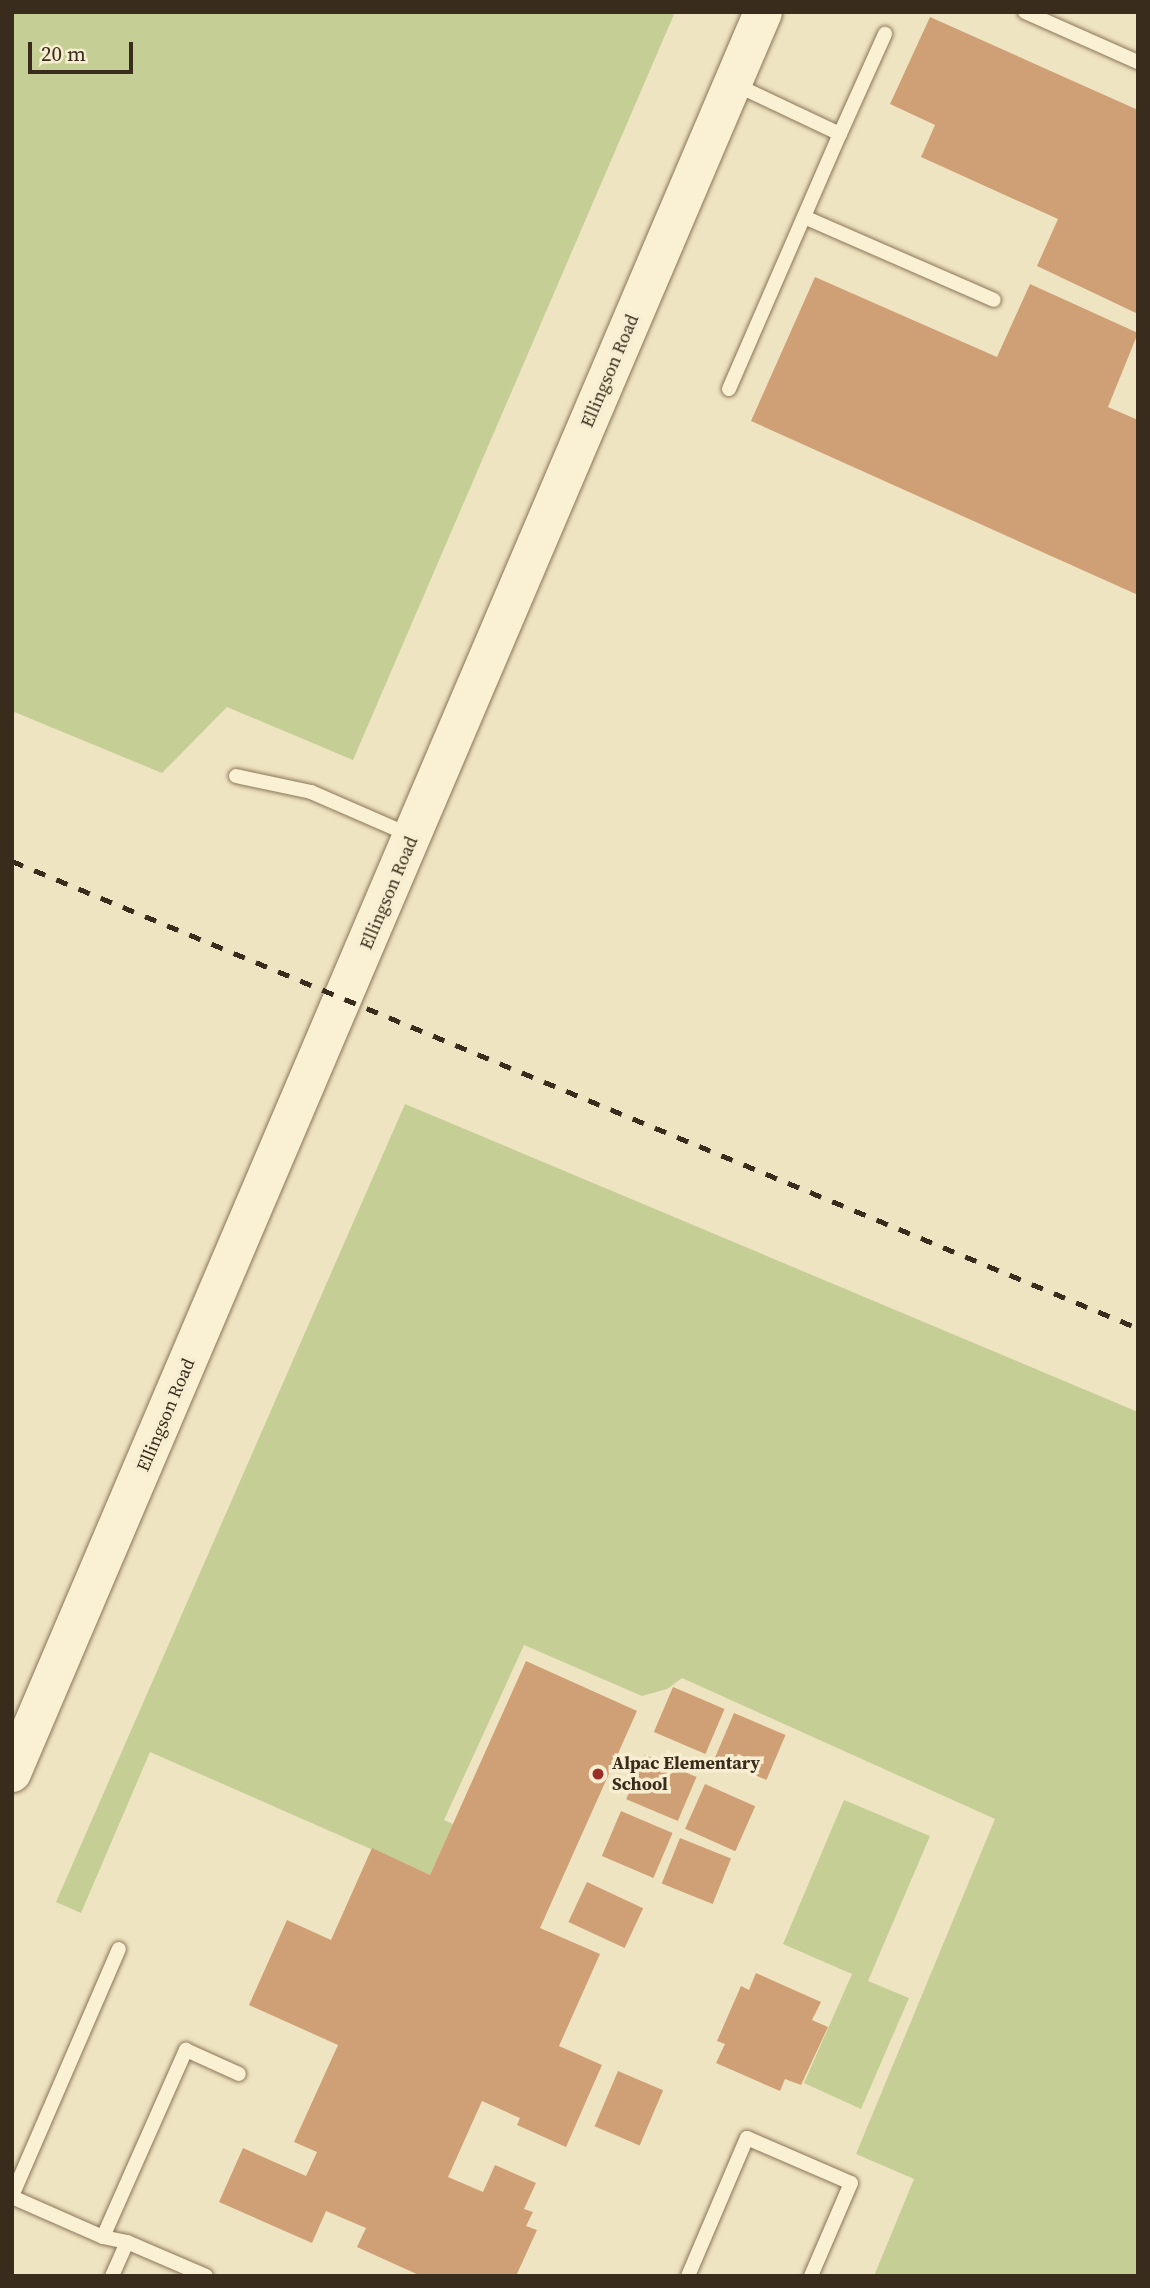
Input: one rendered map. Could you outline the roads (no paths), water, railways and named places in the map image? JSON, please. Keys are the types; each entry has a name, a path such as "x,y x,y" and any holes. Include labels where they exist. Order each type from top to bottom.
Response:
{"main road":[{"name":"Ellingson Road","path":"12,1773 763,12"}],"lane":[{"path":"1025,12 1138,62"},
{"path":"729,389 885,34"},
{"path":"733,83 840,134"},
{"path":"804,217 994,300"},
{"path":"236,776 311,792 413,836"},
{"path":"119,1949 12,2197 103,2237 127,2242 206,2276"},
{"path":"103,2237 186,2050 239,2074"},
{"path":"688,2276 747,2138 851,2183 811,2276"},
{"path":"113,2276 127,2242"}],"railway":[{"path":"12,861 1138,1328"}],"place":[{"name":"Alpac Elementary School","path":"598,1774"}]}
